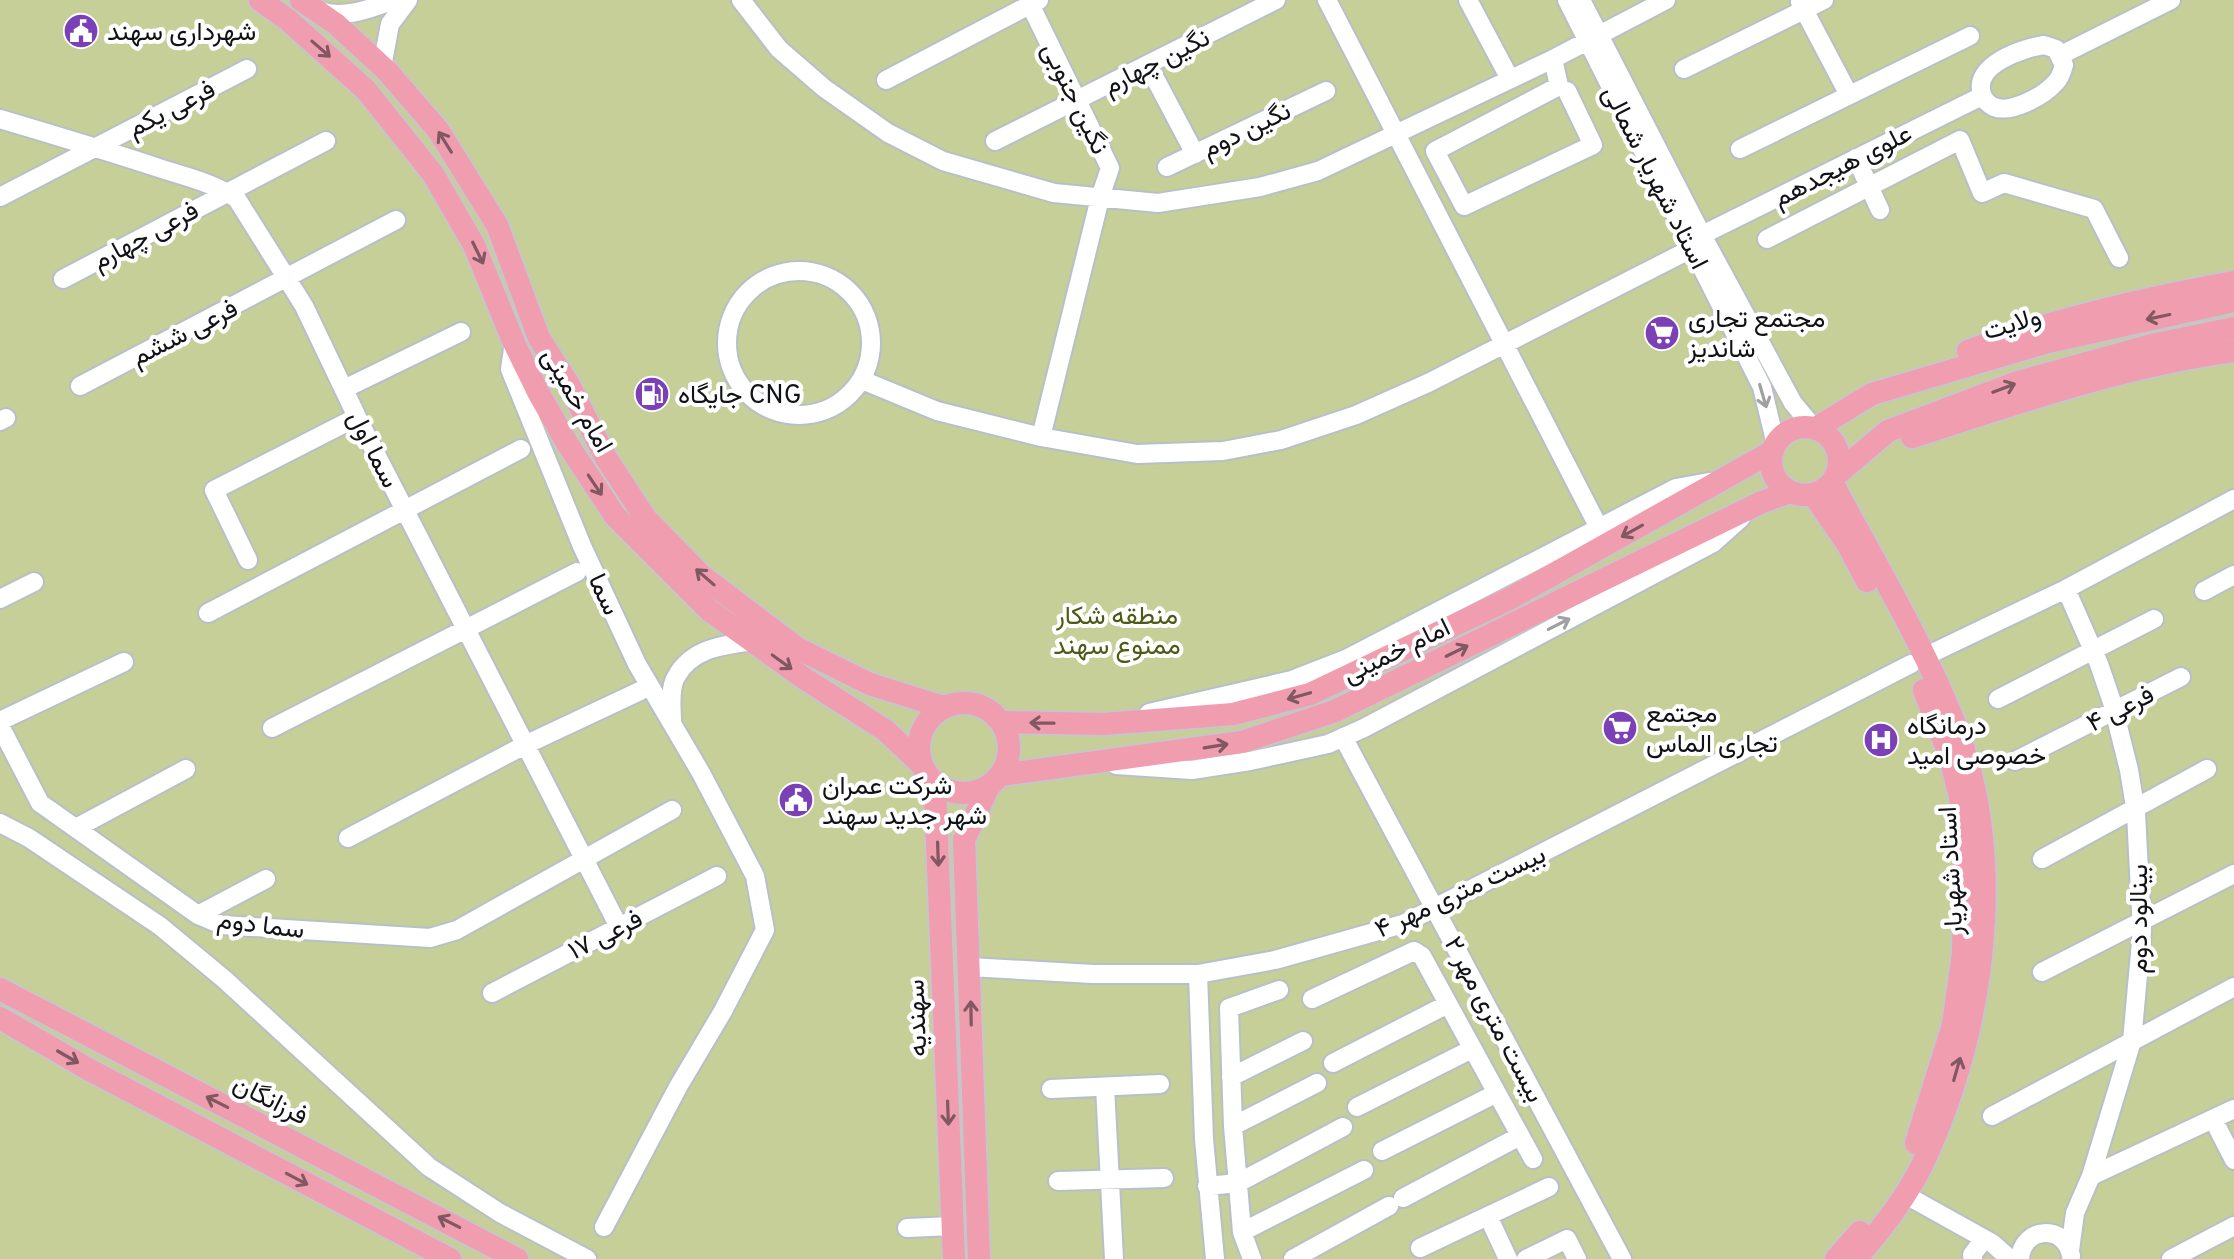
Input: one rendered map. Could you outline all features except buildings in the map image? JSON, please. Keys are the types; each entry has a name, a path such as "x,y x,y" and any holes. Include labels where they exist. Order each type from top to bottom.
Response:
{"main road":[{"name":"امام خمینی","path":"260,0 288,20 366,90 433,174 474,245 514,343 567,443 615,516 709,610 805,679 885,730 925,770"},
{"name":"امام خمینی","path":"308,5 336,24 382,67 438,130 497,225 539,338 569,385 606,458 646,519 702,576 797,648 870,684 943,707"},
{"path":"1872,394 1917,370 2006,337 2141,299 2234,282"},
{"name":"ولایت","path":"1815,428 1872,394 2048,342 2234,301"},
{"path":"1828,483 1839,455 1830,438 1815,428 1793,429 1784,434 1774,448 1771,464 1774,475 1790,492 1801,495 1828,483 1888,431 2018,382 2152,345 2234,328"},
{"path":"1861,453 2028,399 2191,357 2234,351"},
{"name":"امام خمینی","path":"1002,722 1103,724 1233,714 1310,694 1511,598 1724,480 1774,448"},
{"name":"استاد شهریار","path":"1828,483 1848,545 1956,727 1974,792 1983,878 1981,969 1970,1026 1948,1102 1924,1161 1886,1224 1856,1259"},
{"name":"امام خمینی","path":"995,780 1242,742 1335,711 1756,505 1790,492"},
{"name":"استاد شهریار","path":"1836,1259 1876,1214 1919,1137 1953,1025 1963,954 1965,845 1960,797 1950,757 1922,686 1917,661"},
{"path":"979,1259 964,840 1007,763 1010,749 1002,722 982,706 969,702 943,707 924,726 918,751 925,770 939,786 964,793 995,780"},
{"name":"سهندیه","path":"925,770 935,792 954,1259"},
{"path":"942,966 970,967"},
{"name":"فرزانگان","path":"0,989 517,1259"},
{"path":"0,1018 88,1069 450,1259"}],"street":[{"path":"308,5 330,14 358,12 394,0"},
{"path":"382,67 390,24 408,0"},
{"path":"741,0 779,49 824,88 888,133 943,161 1054,193 1158,203 1260,187 1318,171 1553,59 1666,0"},
{"name":"نگین چهارم","path":"995,141 1276,0"},
{"path":"1327,0 1598,526"},
{"path":"1468,0 1510,79"},
{"name":"استاد شهریار شمالی","path":"1567,0 1593,38 1698,242 1793,403 1815,428"},
{"name":"استاد شهریار شمالی","path":"1581,0 1593,38"},
{"path":"1684,69 1802,5 1824,0"},
{"path":"2061,55 2171,0"},
{"path":"886,80 1032,2"},
{"name":"نگین جنوبی","path":"1032,2 1110,168 1041,437"},
{"path":"1802,5 1849,95"},
{"path":"1740,149 1970,36"},
{"path":"2044,45 2056,49 2061,55 2064,65 2060,79 2033,99 2003,108 1992,107 1982,96 1980,84 1986,71 2015,54 2029,47 2044,45"},
{"path":"1553,59 1559,86 1435,151 1464,206 1593,145 1567,91"},
{"path":"1148,65 1195,154"},
{"name":"فرعی یکم","path":"0,197 247,69"},
{"name":"نگین دوم","path":"1167,167 1326,91"},
{"name":"علوی هیجدهم","path":"862,380 937,411 1041,437 1137,454 1223,451 1281,440 1356,415 1503,346 1856,158 1982,96"},
{"path":"0,119 94,146 226,191"},
{"path":"1767,239 1960,140 1982,193 2004,183 2094,209 2119,258"},
{"name":"فرعی چهارم","path":"63,279 326,141"},
{"path":"1856,158 1880,210"},
{"name":"سما اول","path":"226,191 237,199 288,278 619,927"},
{"name":"فرعی ششم","path":"80,386 396,220"},
{"name":"استاد شهریار شمالی","path":"1698,242 1762,387 1774,448"},
{"path":"803,271 836,281 854,295 870,325 872,347 862,380 848,397 818,413 784,414 763,406 745,392 729,362 728,328 737,307 760,282 781,273 803,271"},
{"path":"344,389 461,332"},
{"name":"سما","path":"514,343 510,369 582,546 637,664 755,876 765,930 604,1227"},
{"path":"248,560 214,490 357,417"},
{"path":"208,613 521,449"},
{"path":"1103,724 1292,680 1346,659 1676,488 1724,480"},
{"name":"بیست متری مهر ۴","path":"970,967 1093,974 1198,974 1275,960 1403,924 1917,661 2066,589 2234,499"},
{"path":"1094,764 1192,770 1328,744 1713,543 1756,505"},
{"path":"272,728 577,572"},
{"path":"2204,591 2234,575"},
{"path":"0,599 34,582"},
{"name":"بینالود دوم","path":"2066,589 2093,649 2114,710 2129,770 2135,807 2142,922 2132,1041 2091,1176 2075,1213 2071,1254"},
{"path":"1998,699 2154,619"},
{"path":"672,724 675,678 698,653 714,647 753,641"},
{"path":"0,724 124,662"},
{"name":"فرعی ۴","path":"2015,761 2181,677"},
{"path":"348,838 525,745 640,691"},
{"name":"سما دوم","path":"0,724 40,803 198,915 222,925 430,938 457,930 672,810"},
{"name":"بیست متری مهر ۲","path":"1343,737 1492,1013 1615,1256"},
{"path":"76,828 186,769"},
{"path":"2042,859 2207,769"},
{"path":"0,823 29,838 160,926 224,979 429,1167 500,1213 587,1259"},
{"path":"2042,972 2234,874"},
{"name":"فرعی ۱۷","path":"492,993 717,876"},
{"path":"198,915 266,879"},
{"path":"1312,999 1414,951 1422,956 1533,1159"},
{"path":"1198,974 1207,1186 1215,1259"},
{"path":"1992,1116 2234,987"},
{"path":"1252,1259 1242,1232 1233,1126 1229,1008 1279,990"},
{"path":"1333,1063 1448,1004"},
{"path":"1462,1029 1492,1013"},
{"path":"1231,1077 1303,1041"},
{"path":"1357,1107 1472,1049"},
{"path":"1233,1126 1317,1083"},
{"path":"1051,1089 1160,1084"},
{"path":"1105,1087 1114,1259"},
{"path":"1382,1151 1497,1093"},
{"path":"2091,1176 2234,1109"},
{"path":"2214,1121 2234,1160"},
{"path":"1207,1186 1238,1183 1343,1127"},
{"path":"1293,1259 1520,1136"},
{"path":"1242,1232 1364,1170"},
{"path":"1058,1181 1164,1178"},
{"path":"1420,1248 1549,1187"},
{"path":"1904,1194 1988,1241 2010,1259"},
{"path":"2020,1259 2022,1246 2036,1234 2075,1213"},
{"path":"1488,1216 1508,1259"},
{"path":"907,1228 953,1226"},
{"path":"2171,1259 2234,1226"},
{"path":"1973,1259 1972,1255 1988,1241 2052,1233 2060,1236 2071,1254"},
{"path":"1526,1259 1567,1239 1577,1259"}],"green space":[{"name":"منطقه شکار ممنوع سهند","path":"0,0 2234,0 2234,1259 0,1259"}],"place":[{"name":"شهرداری سهند","path":"81,31"},
{"name":"مجتمع تجاری شاندیز","path":"1662,333"},
{"name":"جایگاه CNG","path":"652,394"},
{"name":"مجتمع تجاری الماس","path":"1620,728"},
{"name":"درمانگاه خصوصی امید","path":"1881,740"},
{"name":"شرکت عمران شهر جدید سهند","path":"796,800"}]}
